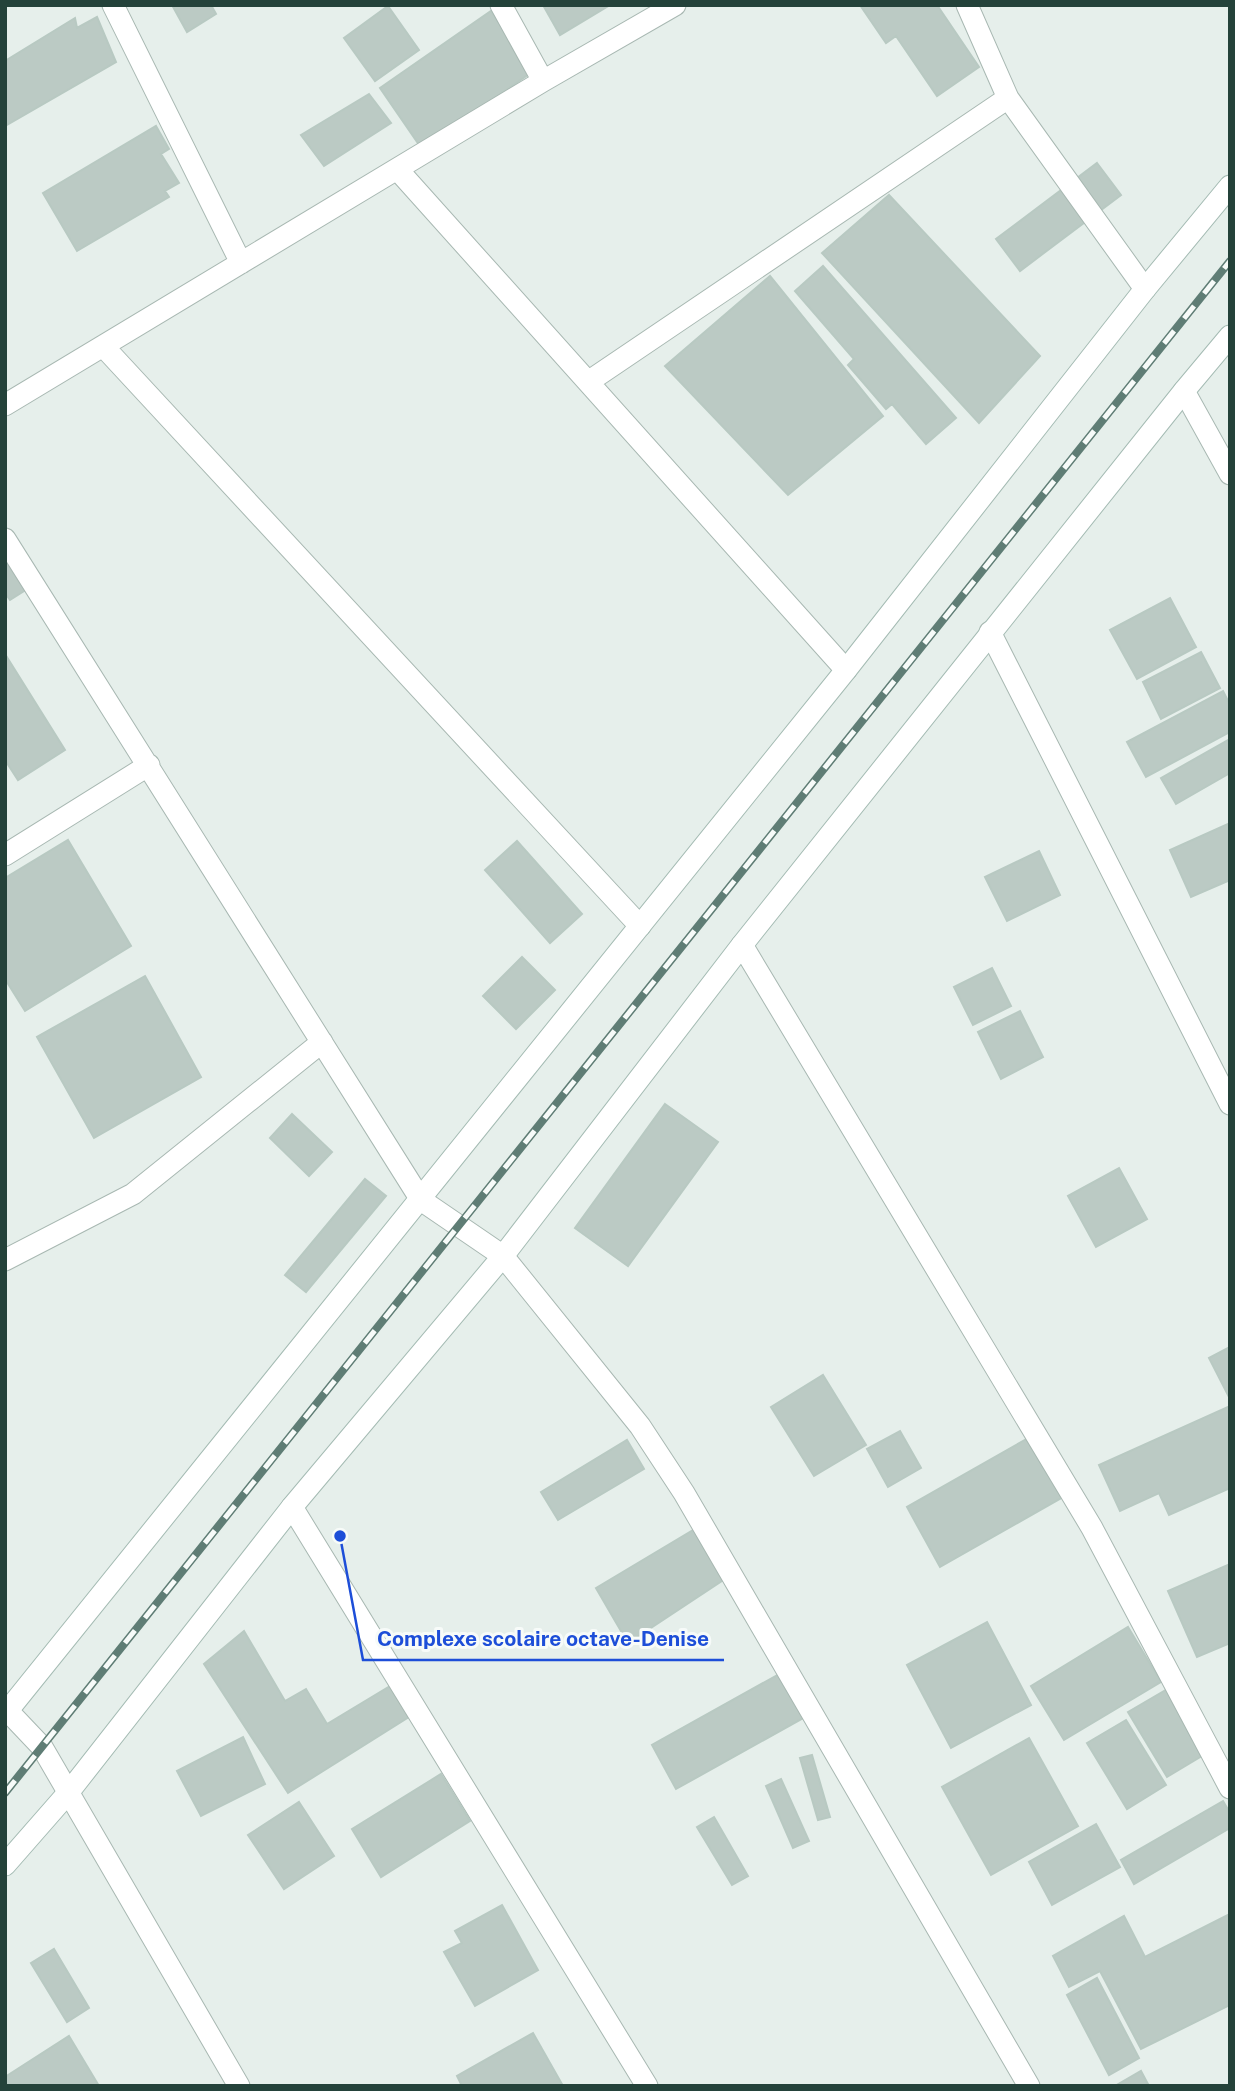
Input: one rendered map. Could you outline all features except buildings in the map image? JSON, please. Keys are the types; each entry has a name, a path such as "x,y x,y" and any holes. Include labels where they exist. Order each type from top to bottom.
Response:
{"street":[{"path":"113,5 241,263"},
{"path":"501,5 543,81"},
{"path":"5,405 543,81 675,5"},
{"path":"967,5 1008,99 1145,289"},
{"path":"588,382 1008,99"},
{"path":"397,169 846,670"},
{"path":"239,2086 42,1747 6,1711 421,1200 846,670 1145,289 1230,186"},
{"path":"5,1865 68,1793 292,1507 503,1256 742,945 990,632 1230,337"},
{"path":"103,346 640,926"},
{"path":"1184,391 1230,474"},
{"path":"5,539 421,1200 503,1256 640,1426 684,1493 1029,2086"},
{"path":"990,632 1230,1104"},
{"path":"5,855 149,765"},
{"path":"742,945 1092,1528 1230,1788"},
{"path":"5,1260 133,1194 322,1042"},
{"path":"292,1507 647,2086"}],"railway":[{"path":"5,1793 1230,261"}],"place":[{"name":"Complexe scolaire octave-Denise","path":"340,1536"}]}
